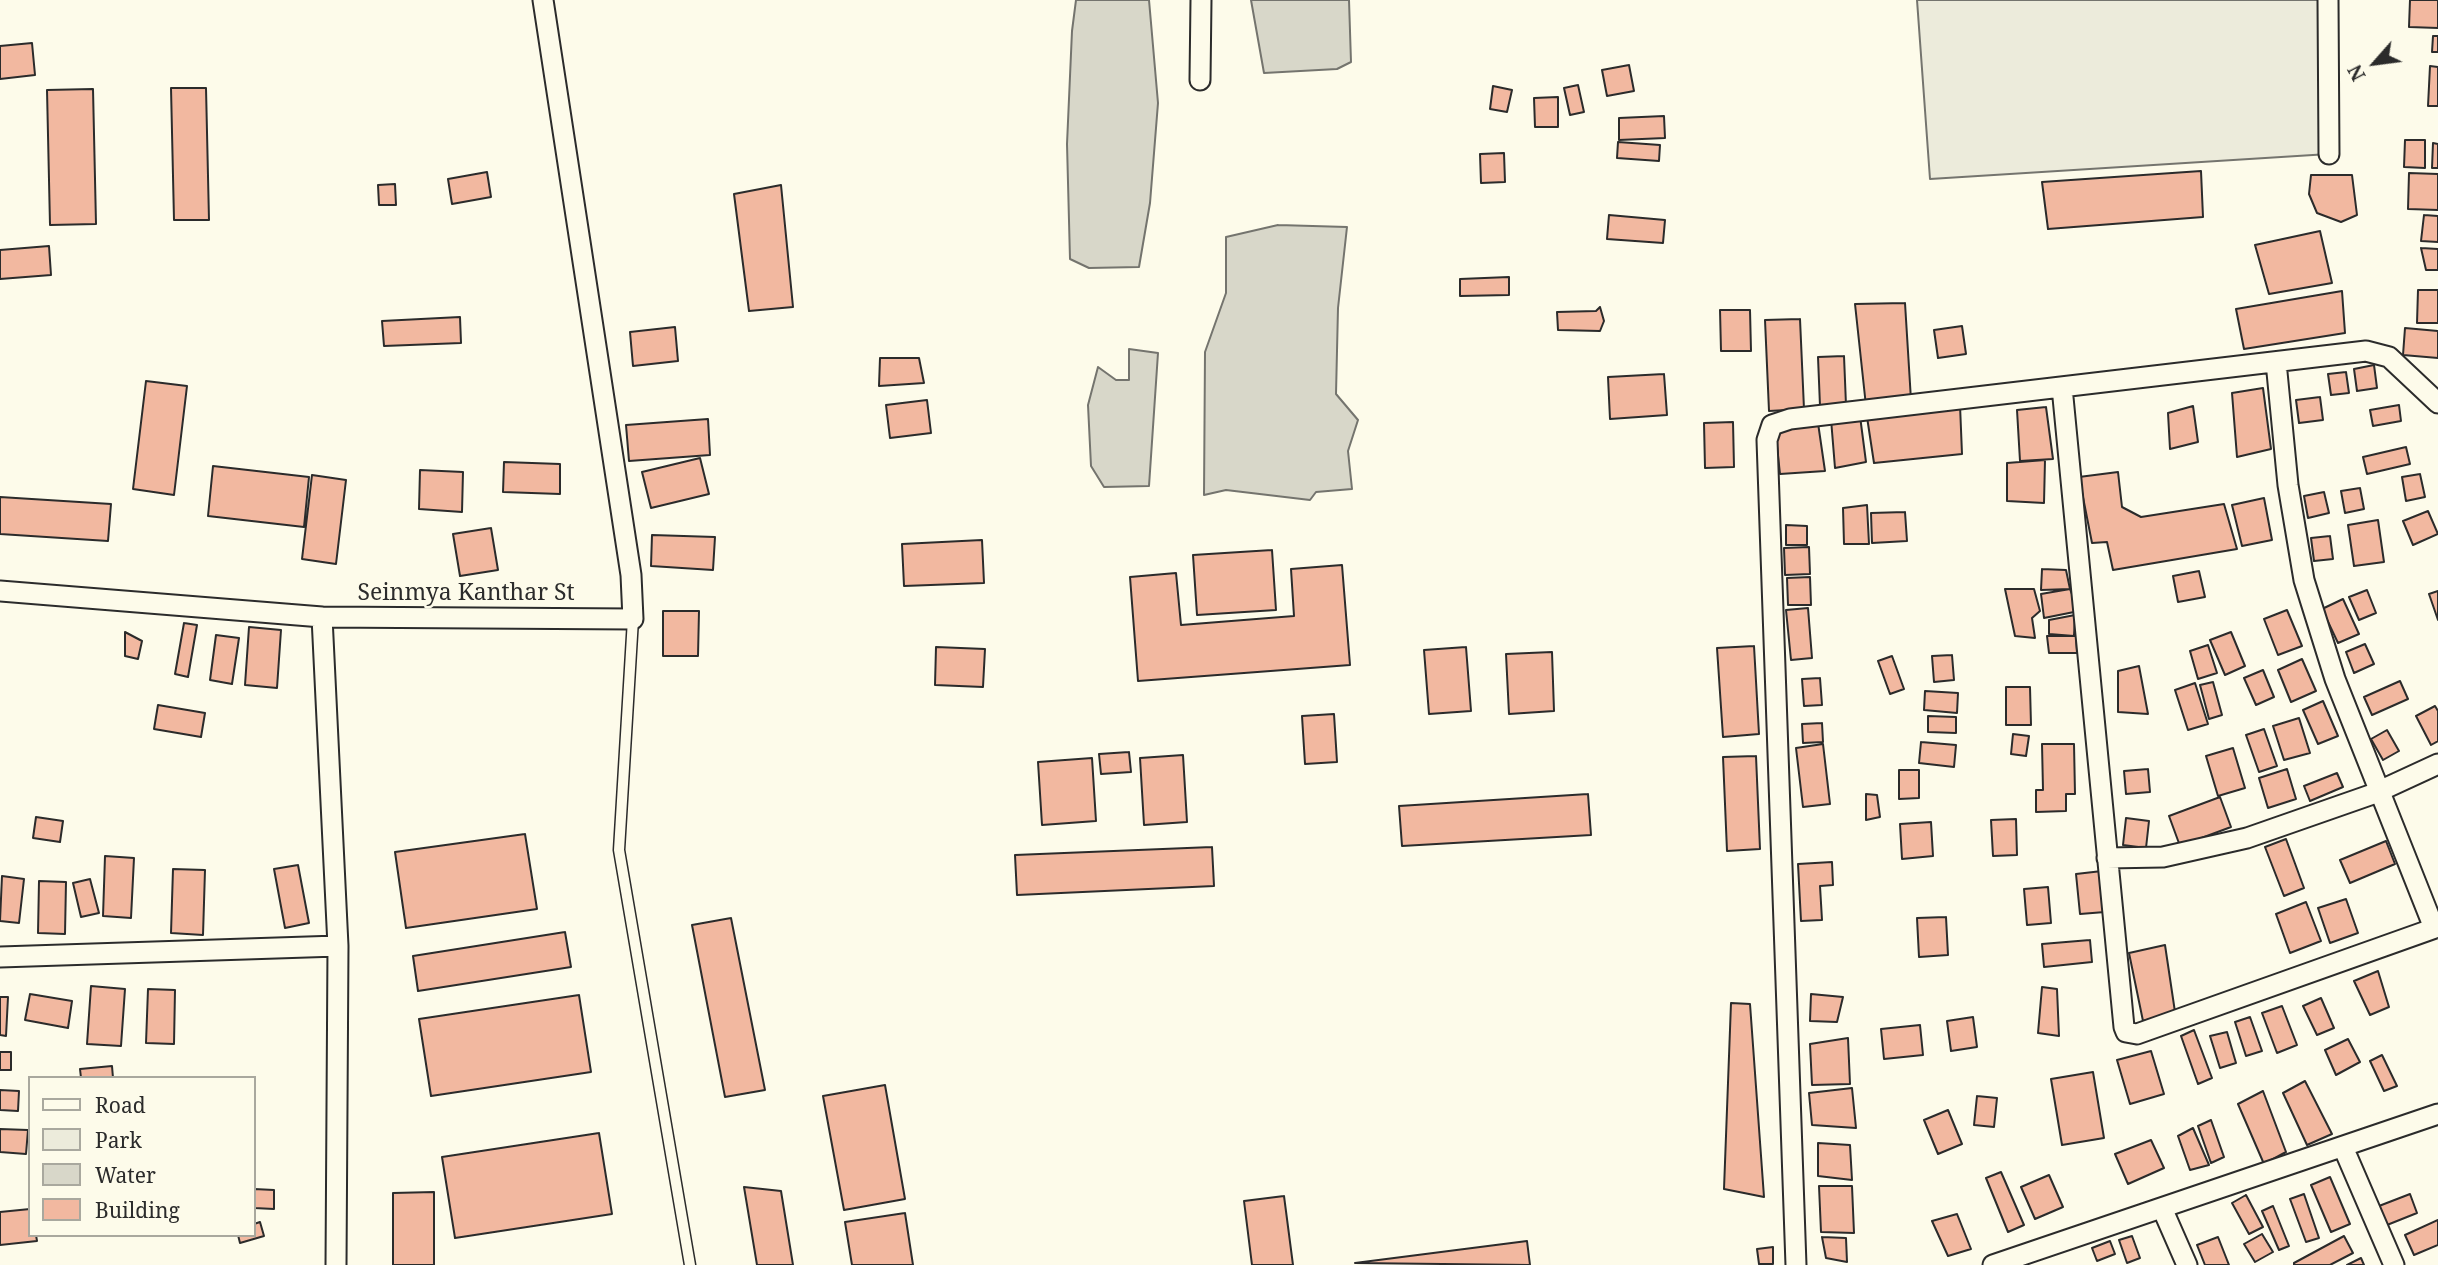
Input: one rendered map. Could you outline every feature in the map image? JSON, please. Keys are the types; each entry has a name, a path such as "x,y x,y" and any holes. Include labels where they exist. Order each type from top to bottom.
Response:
{"street":[{"path":"543,0 631,575 633,619"},
{"path":"1200,80 1201,0"},
{"path":"2328,0 2329,154"},
{"path":"1796,1265 1768,432 1772,425 1790,419 2366,351 2389,357 2438,403"},
{"path":"2062,387 2124,1027 2130,1034 2137,1034 2436,928 2335,679 2304,580 2288,485 2276,362"},
{"name":"Seinmya Kanthar St","path":"0,591 322,617 633,619"},
{"path":"322,617 338,946 336,1265"},
{"path":"2107,858 2163,857 2247,838 2379,791 2438,764"},
{"path":"0,957 338,946"},
{"path":"1993,1265 2438,1114"},
{"path":"2343,1147 2395,1265"},
{"path":"2162,1208 2187,1265"}],"lane":[{"path":"633,619 619,850 690,1265"}],"green space":[{"path":"1917,0 2318,0 2329,154 1930,179"}],"water":[{"path":"1076,0 1149,0 1158,103 1150,203 1139,267 1089,268 1070,259 1067,144"},
{"path":"1251,0 1349,0 1351,62 1337,69 1264,73"},
{"path":"1278,225 1347,227 1338,308 1336,394 1358,420 1348,451 1352,489 1316,492 1310,500 1226,490 1204,495 1205,352 1226,293 1226,237"},
{"path":"1129,349 1158,353 1149,486 1104,487 1091,466 1088,405 1098,367 1116,380 1129,380"}],"building":[{"path":"2410,0 2438,0 2438,28 2409,27"},
{"path":"2433,36 2438,36 2438,52 2432,52"},
{"path":"32,43 35,75 0,79 0,46"},
{"path":"1629,65 1634,91 1607,96 1602,70"},
{"path":"2430,66 2438,67 2438,106 2428,106"},
{"path":"1578,85 1584,112 1570,115 1564,88"},
{"path":"1493,86 1512,90 1507,112 1490,109"},
{"path":"171,88 206,88 209,220 174,220"},
{"path":"93,89 96,224 50,225 47,90"},
{"path":"1558,97 1558,127 1535,127 1534,98"},
{"path":"1664,116 1665,138 1619,140 1619,118"},
{"path":"2405,140 2425,140 2425,168 2404,167"},
{"path":"1618,142 1660,145 1659,161 1617,158"},
{"path":"2433,143 2438,144 2438,168 2432,168"},
{"path":"1504,153 1505,182 1481,183 1480,154"},
{"path":"2201,171 2203,217 2048,229 2042,182"},
{"path":"487,172 491,197 452,204 448,179"},
{"path":"2409,173 2438,174 2438,210 2408,209"},
{"path":"2311,175 2352,175 2357,215 2341,222 2317,213 2309,194"},
{"path":"395,184 396,205 379,205 378,185"},
{"path":"781,185 793,307 749,311 734,194"},
{"path":"1609,215 1665,220 1663,243 1607,239"},
{"path":"2424,215 2438,216 2438,242 2421,241"},
{"path":"2320,231 2332,283 2269,294 2255,245"},
{"path":"49,246 51,275 0,279 0,250"},
{"path":"2421,248 2438,249 2438,270 2426,270"},
{"path":"1509,277 1509,295 1460,296 1460,279"},
{"path":"2418,290 2438,290 2438,323 2417,323"},
{"path":"2342,291 2345,333 2244,349 2236,309"},
{"path":"1905,303 1911,400 1866,406 1855,304"},
{"path":"1600,307 1604,321 1600,331 1558,330 1557,312 1596,311"},
{"path":"1720,310 1750,310 1751,351 1721,351"},
{"path":"460,317 461,343 384,346 382,321"},
{"path":"1800,319 1804,409 1769,411 1765,320"},
{"path":"1962,326 1966,354 1938,358 1934,330"},
{"path":"675,327 678,361 633,366 630,332"},
{"path":"2405,328 2438,331 2438,358 2403,355"},
{"path":"1844,356 1846,405 1820,406 1818,357"},
{"path":"880,358 919,358 924,383 879,386"},
{"path":"2374,365 2377,388 2357,391 2354,369"},
{"path":"2346,372 2349,393 2331,395 2328,374"},
{"path":"1664,374 1667,415 1610,419 1608,377"},
{"path":"146,381 187,386 174,495 133,489"},
{"path":"2263,388 2271,449 2237,457 2232,393"},
{"path":"2320,397 2323,420 2299,423 2296,400"},
{"path":"927,400 931,433 890,438 886,405"},
{"path":"1960,405 1962,454 1874,463 1867,417"},
{"path":"2399,405 2401,421 2373,426 2370,410"},
{"path":"2193,406 2198,442 2170,449 2168,413"},
{"path":"2046,407 2053,459 2020,461 2017,410"},
{"path":"1860,416 1866,462 1835,468 1831,419"},
{"path":"708,419 710,455 629,461 626,425"},
{"path":"1733,422 1734,467 1705,468 1704,423"},
{"path":"1818,423 1825,471 1780,474 1775,428"},
{"path":"2406,447 2410,464 2367,474 2363,457"},
{"path":"700,458 709,494 651,508 642,472"},
{"path":"2045,460 2044,503 2007,501 2007,463"},
{"path":"504,462 560,464 560,494 503,492"},
{"path":"213,466 309,477 304,527 208,516"},
{"path":"420,470 463,472 462,512 419,509"},
{"path":"2118,472 2122,507 2141,517 2224,504 2237,549 2113,570 2107,542 2092,543 2079,477"},
{"path":"2420,474 2425,497 2406,501 2402,477"},
{"path":"312,475 346,480 336,564 302,559"},
{"path":"2360,488 2364,509 2345,513 2341,491"},
{"path":"2324,492 2329,513 2308,518 2304,496"},
{"path":"0,497 111,504 108,541 0,534"},
{"path":"2264,498 2272,540 2242,546 2232,505"},
{"path":"1867,505 1869,544 1844,544 1843,508"},
{"path":"2428,511 2438,534 2413,545 2403,521"},
{"path":"1905,512 1907,541 1872,543 1871,513"},
{"path":"2378,520 2384,562 2354,566 2348,525"},
{"path":"1786,525 1807,526 1807,545 1786,545"},
{"path":"491,528 498,570 460,576 453,534"},
{"path":"652,535 715,537 713,570 651,566"},
{"path":"2330,536 2333,559 2314,561 2311,538"},
{"path":"982,540 984,583 904,586 902,544"},
{"path":"1809,547 1810,574 1785,575 1784,548"},
{"path":"1272,550 1276,610 1197,615 1193,555"},
{"path":"1342,565 1350,665 1138,681 1130,577 1176,573 1181,625 1294,616 1291,569"},
{"path":"2042,569 2066,570 2070,589 2041,590"},
{"path":"2199,571 2205,597 2178,602 2173,576"},
{"path":"1810,577 1811,605 1788,605 1787,578"},
{"path":"2005,589 2034,589 2040,611 2032,618 2035,638 2015,636"},
{"path":"2070,589 2079,611 2044,618 2041,594"},
{"path":"2367,590 2376,613 2359,620 2349,597"},
{"path":"2438,591 2438,620 2429,594"},
{"path":"2343,599 2359,634 2338,643 2322,609"},
{"path":"1808,608 1812,658 1791,660 1786,610"},
{"path":"2287,610 2302,646 2278,655 2264,619"},
{"path":"663,611 699,611 698,656 663,656"},
{"path":"2075,615 2074,636 2049,634 2049,620"},
{"path":"184,623 197,625 188,677 175,674"},
{"path":"249,627 281,630 277,688 245,685"},
{"path":"125,632 142,641 138,659 125,656"},
{"path":"2231,632 2245,666 2225,675 2210,640"},
{"path":"216,635 239,638 232,684 210,680"},
{"path":"2047,636 2076,636 2077,653 2049,653"},
{"path":"2365,644 2374,664 2354,673 2346,652"},
{"path":"2208,645 2217,673 2198,679 2190,651"},
{"path":"1754,646 1759,734 1723,737 1717,648"},
{"path":"936,647 985,649 983,687 935,685"},
{"path":"1466,647 1471,711 1429,714 1424,650"},
{"path":"1552,652 1554,711 1509,714 1506,654"},
{"path":"1952,655 1954,680 1934,682 1932,656"},
{"path":"1892,656 1904,689 1890,694 1878,661"},
{"path":"2302,659 2316,691 2291,702 2278,670"},
{"path":"2139,666 2148,714 2118,712 2118,671"},
{"path":"2263,670 2274,697 2256,705 2244,678"},
{"path":"1820,678 1822,705 1804,706 1802,679"},
{"path":"2400,681 2408,699 2372,715 2364,697"},
{"path":"2213,682 2222,715 2209,719 2200,685"},
{"path":"2195,683 2208,724 2188,730 2175,690"},
{"path":"2006,687 2030,687 2031,725 2006,725"},
{"path":"1925,691 1958,693 1957,713 1924,710"},
{"path":"2323,701 2338,736 2318,744 2303,710"},
{"path":"158,705 205,713 201,737 154,729"},
{"path":"2435,706 2438,711 2438,741 2431,745 2416,716"},
{"path":"1334,714 1337,762 1305,764 1302,716"},
{"path":"1928,716 1956,717 1956,733 1928,732"},
{"path":"2299,718 2310,753 2284,760 2273,726"},
{"path":"1822,723 1823,742 1803,743 1802,724"},
{"path":"2264,729 2277,766 2259,772 2246,735"},
{"path":"2387,730 2399,751 2383,760 2371,739"},
{"path":"2013,734 2029,736 2026,756 2011,754"},
{"path":"1921,742 1956,745 1954,767 1919,763"},
{"path":"1823,744 1830,804 1803,807 1796,748"},
{"path":"2042,744 2074,744 2075,794 2066,794 2066,811 2036,812 2036,790 2043,790"},
{"path":"2233,748 2245,788 2218,796 2206,756"},
{"path":"1129,752 1131,772 1101,774 1099,754"},
{"path":"1183,755 1187,822 1144,825 1140,758"},
{"path":"1756,756 1760,849 1727,851 1723,757"},
{"path":"1092,758 1096,821 1042,825 1038,762"},
{"path":"2148,769 2150,792 2126,794 2124,771"},
{"path":"2287,769 2296,799 2268,808 2259,778"},
{"path":"1899,770 1919,770 1919,798 1899,799"},
{"path":"2337,773 2343,787 2310,801 2304,786"},
{"path":"1588,794 1591,835 1402,846 1399,806"},
{"path":"1866,794 1877,795 1880,817 1866,820"},
{"path":"2220,797 2231,827 2180,846 2169,816"},
{"path":"36,817 63,821 60,842 33,838"},
{"path":"2126,818 2149,821 2146,848 2123,845"},
{"path":"2016,819 2017,855 1993,856 1991,820"},
{"path":"1931,822 1933,856 1902,859 1900,824"},
{"path":"525,834 537,909 406,928 395,852"},
{"path":"2286,839 2304,888 2284,896 2265,847"},
{"path":"2386,841 2395,864 2350,883 2340,860"},
{"path":"1212,847 1214,886 1017,895 1015,855"},
{"path":"105,856 134,858 131,918 103,916"},
{"path":"1832,862 1833,885 1820,886 1822,920 1801,921 1798,864"},
{"path":"298,865 309,923 285,928 274,869"},
{"path":"173,869 205,870 203,935 171,933"},
{"path":"2102,871 2105,912 2080,914 2076,874"},
{"path":"2,876 24,879 19,923 0,921"},
{"path":"90,879 99,913 81,917 73,883"},
{"path":"39,881 66,882 65,934 38,933"},
{"path":"2048,887 2051,923 2027,925 2024,889"},
{"path":"2346,899 2358,933 2330,943 2318,908"},
{"path":"2306,902 2321,941 2290,953 2276,914"},
{"path":"1946,917 1948,955 1919,957 1917,918"},
{"path":"731,918 765,1090 725,1097 692,925"},
{"path":"565,932 571,967 418,991 413,956"},
{"path":"2090,940 2092,962 2044,967 2042,944"},
{"path":"2165,945 2175,1012 2143,1021 2129,953"},
{"path":"2378,971 2389,1007 2370,1015 2354,981"},
{"path":"91,986 125,989 121,1046 87,1044"},
{"path":"2042,987 2057,989 2059,1036 2038,1033"},
{"path":"148,989 175,990 174,1044 146,1043"},
{"path":"30,994 72,1001 68,1028 25,1020"},
{"path":"1811,994 1843,997 1837,1022 1810,1021"},
{"path":"579,995 591,1072 431,1096 419,1019"},
{"path":"0,997 8,997 6,1036 0,1035"},
{"path":"2321,998 2334,1028 2317,1035 2303,1006"},
{"path":"1731,1003 1750,1004 1764,1197 1724,1189"},
{"path":"2282,1006 2297,1045 2277,1053 2262,1013"},
{"path":"1973,1017 1977,1047 1951,1051 1947,1021"},
{"path":"2250,1017 2262,1051 2246,1056 2235,1022"},
{"path":"1920,1025 1923,1055 1884,1059 1881,1029"},
{"path":"2194,1030 2212,1078 2198,1084 2181,1036"},
{"path":"2227,1032 2236,1063 2220,1068 2210,1036"},
{"path":"1848,1038 1850,1084 1812,1085 1810,1044"},
{"path":"2348,1039 2360,1062 2336,1075 2325,1050"},
{"path":"2151,1051 2164,1094 2130,1104 2117,1060"},
{"path":"0,1052 11,1052 11,1070 0,1070"},
{"path":"2382,1055 2397,1086 2384,1091 2370,1061"},
{"path":"112,1066 113,1076 81,1076 80,1069"},
{"path":"2093,1072 2104,1138 2062,1145 2051,1079"},
{"path":"2305,1081 2332,1134 2307,1145 2283,1093"},
{"path":"885,1085 905,1199 844,1210 823,1096"},
{"path":"1852,1088 1856,1128 1812,1125 1809,1093"},
{"path":"0,1090 19,1091 18,1111 0,1110"},
{"path":"2263,1091 2286,1152 2264,1164 2238,1104"},
{"path":"1977,1096 1997,1098 1994,1127 1974,1125"},
{"path":"1948,1110 1962,1144 1938,1154 1924,1120"},
{"path":"2211,1120 2224,1157 2211,1163 2198,1126"},
{"path":"2193,1128 2209,1165 2190,1170 2178,1136"},
{"path":"0,1129 28,1130 26,1154 0,1152"},
{"path":"599,1133 612,1214 455,1238 442,1157"},
{"path":"2151,1140 2164,1168 2128,1184 2115,1154"},
{"path":"1818,1143 1850,1145 1852,1180 1818,1176"},
{"path":"2001,1172 2024,1225 2008,1232 1986,1178"},
{"path":"2049,1175 2063,1207 2035,1219 2021,1187"},
{"path":"2330,1177 2350,1224 2331,1232 2311,1185"},
{"path":"1819,1186 1852,1186 1854,1233 1821,1232"},
{"path":"744,1187 781,1191 793,1265 757,1265"},
{"path":"256,1189 274,1190 274,1209 256,1208"},
{"path":"434,1192 434,1265 393,1265 393,1193"},
{"path":"2304,1194 2319,1238 2306,1242 2290,1199"},
{"path":"2410,1194 2417,1213 2387,1225 2379,1206"},
{"path":"2246,1195 2263,1227 2249,1234 2232,1203"},
{"path":"1284,1196 1293,1265 1252,1265 1244,1201"},
{"path":"2273,1206 2289,1246 2279,1250 2262,1211"},
{"path":"28,1209 28,1237 36,1237 37,1241 0,1245 0,1212"},
{"path":"905,1213 913,1265 852,1265 845,1222"},
{"path":"1957,1214 1971,1249 1948,1256 1932,1221"},
{"path":"2438,1220 2438,1245 2414,1255 2405,1235"},
{"path":"260,1222 264,1236 240,1243 238,1237 256,1237 256,1223"},
{"path":"2262,1234 2273,1252 2255,1262 2244,1244"},
{"path":"2132,1236 2140,1258 2127,1263 2119,1240"},
{"path":"2344,1236 2353,1253 2330,1265 2294,1265 2294,1263"},
{"path":"1822,1237 1846,1238 1847,1262 1826,1258"},
{"path":"2218,1237 2229,1265 2205,1265 2197,1245"},
{"path":"1527,1241 1530,1265 1355,1263"},
{"path":"2110,1241 2115,1254 2097,1261 2092,1248"},
{"path":"1773,1247 1773,1264 1759,1264 1757,1249"},
{"path":"2361,1258 2364,1265 2347,1265"}]}
